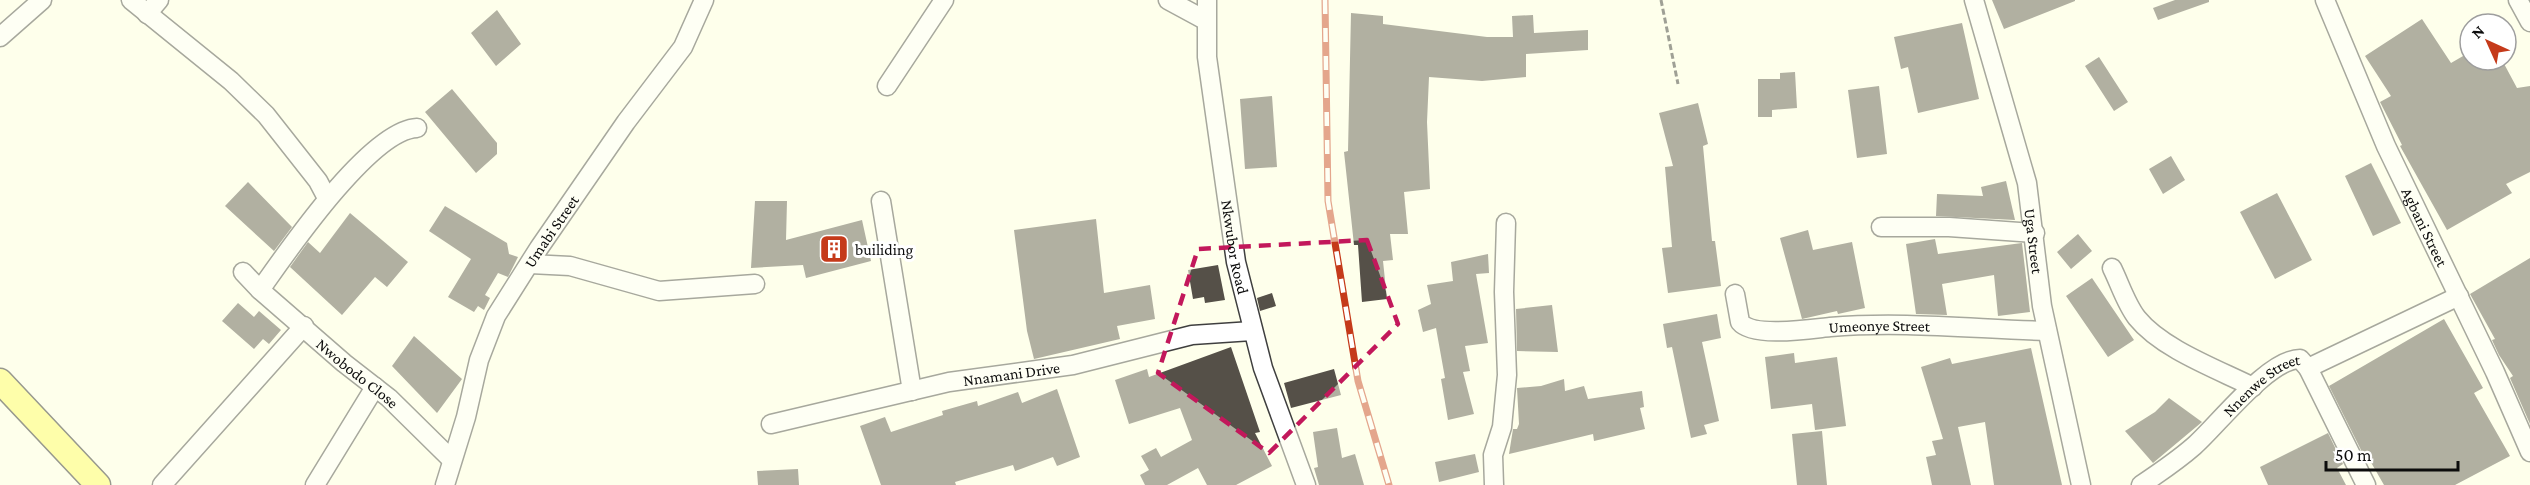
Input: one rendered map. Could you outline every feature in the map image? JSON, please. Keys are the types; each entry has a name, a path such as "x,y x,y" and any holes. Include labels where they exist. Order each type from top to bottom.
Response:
{"main road":[{"path":"0,381 98,485"}],"street":[{"path":"0,38 42,0"},
{"path":"131,0 231,81 266,116 318,181 327,198"},
{"path":"147,14 159,0"},
{"name":"Umabi Street","path":"445,485 466,417 485,341 496,316 626,122 683,46 704,0"},
{"path":"887,86 944,0"},
{"path":"1168,0 1205,20"},
{"name":"Nkwubor Road","path":"1207,0 1205,20 1207,57 1230,224 1252,331 1306,485"},
{"name":"Uga Street","path":"1974,0 2027,183 2035,233 2037,273 2047,331 2081,485"},
{"name":"Agbani Street","path":"2325,0 2386,146 2459,296 2530,452"},
{"path":"2518,0 2530,22"},
{"path":"260,290 327,198 383,143 397,133 417,128"},
{"path":"881,201 912,391"},
{"path":"1494,485 1492,455 1502,427 1507,375 1504,292 1506,224"},
{"path":"1881,227 1949,227 2035,233"},
{"path":"530,264 570,266 658,291 755,284"},
{"path":"2112,268 2136,317 2148,329 2162,340 2253,387"},
{"name":"Nwobodo Close","path":"243,272 260,290 375,387 452,460"},
{"name":"Umeonye Street","path":"1735,294 1740,322 1750,329 1783,331 1860,325 1903,325 2047,331"},
{"name":"Nnenwe Street","path":"2141,485 2194,447 2253,387 2280,365 2300,359 2308,368 2459,296"},
{"path":"162,485 304,326"},
{"name":"Nnamani Drive","path":"771,424 949,382 1072,365 1192,335 1252,331"},
{"path":"2308,368 2366,485"},
{"path":"315,485 375,387"}],"path":[{"path":"1661,0 1678,84"}],"highlighted area":[{"path":"1367,240 1398,324 1269,453 1158,373 1198,249"}],"building":[{"path":"1992,0 2075,0 2075,1 2004,29"},
{"path":"2175,0 2209,0 2209,2 2158,20 2153,8"},
{"path":"497,10 521,44 496,66 471,33"},
{"path":"1351,13 1383,16 1383,24 1487,37 1513,37 1512,16 1533,15 1534,33 1588,30 1588,50 1526,54 1526,77 1482,81 1429,77 1427,122 1430,189 1404,192 1408,234 1390,234 1393,260 1383,261 1387,299 1362,302 1358,245 1354,245 1344,152 1348,151"},
{"path":"2422,19 2451,63 2458,59 2458,72 2508,72 2517,88 2530,86 2530,172 2506,184 2512,193 2447,230 2400,146 2402,145 2380,102 2391,96 2365,56"},
{"path":"1962,23 1979,99 1918,113 1908,67 1901,69 1894,37"},
{"path":"2099,57 2128,102 2114,111 2085,66"},
{"path":"1795,72 1797,108 1772,110 1772,117 1758,117 1758,79 1780,79 1780,73"},
{"path":"1879,86 1887,154 1857,158 1848,90"},
{"path":"452,89 497,143 497,154 476,173 425,112"},
{"path":"1272,96 1277,167 1245,169 1240,99"},
{"path":"1698,103 1708,144 1703,146 1712,241 1715,241 1721,286 1668,293 1662,248 1672,247 1665,167 1673,166 1659,113"},
{"path":"2171,156 2185,180 2163,194 2149,169"},
{"path":"2371,163 2401,223 2373,236 2345,176"},
{"path":"2006,181 2015,220 1936,216 1937,194 1983,196 1981,187"},
{"path":"248,182 292,227 274,251 225,206"},
{"path":"2277,193 2312,260 2275,279 2240,212"},
{"path":"755,201 787,201 786,240 862,220 871,261 806,278 803,265 751,268"},
{"path":"445,206 507,243 509,254 518,257 508,277 498,273 485,295 490,298 484,310 478,306 474,312 448,297 471,259 429,231"},
{"path":"350,213 408,262 387,287 375,277 342,315 290,267 308,242 320,253"},
{"path":"1096,219 1104,293 1150,285 1155,319 1117,326 1120,339 1034,359 1027,331 1014,230"},
{"path":"1808,230 1813,250 1852,242 1865,308 1838,314 1837,311 1802,319 1780,238"},
{"path":"2078,234 2092,251 2071,269 2057,252"},
{"path":"1935,239 1938,254 2022,243 2030,312 1998,316 1994,275 1942,284 1947,315 1916,314 1906,244"},
{"path":"1488,254 1489,273 1476,274 1488,343 1465,346 1470,371 1463,372 1474,414 1448,420 1441,379 1445,378 1436,328 1423,332 1418,310 1431,304 1427,285 1453,281 1451,262"},
{"path":"2530,258 2530,424 2510,378 2513,376 2499,355 2492,340 2495,339 2470,294"},
{"path":"1218,265 1225,300 1205,303 1204,297 1193,299 1188,270"},
{"path":"2092,278 2134,340 2108,357 2066,296"},
{"path":"1272,293 1276,306 1260,311 1257,298"},
{"path":"238,303 254,317 259,311 281,330 269,344 263,339 254,349 222,321"},
{"path":"1552,305 1558,352 1517,351 1516,309"},
{"path":"1717,314 1721,338 1702,342 1719,421 1704,425 1707,434 1691,438 1672,347 1667,348 1663,324"},
{"path":"2444,319 2483,388 2474,393 2510,456 2455,485 2384,485 2365,452 2363,454 2329,386"},
{"path":"414,336 462,379 437,413 392,366"},
{"path":"1231,347 1260,432 1255,433 1272,466 1236,485 1207,485 1198,468 1167,485 1145,485 1140,475 1149,470 1141,456 1156,448 1161,457 1192,440 1180,408 1129,424 1115,380 1147,369 1149,377"},
{"path":"2031,348 2062,485 1994,485 1985,422 1958,427 1971,485 1932,485 1926,457 1936,455 1932,441 1943,439 1921,367 1950,358 1952,364"},
{"path":"1794,353 1795,363 1837,357 1846,426 1815,430 1812,404 1771,409 1765,357"},
{"path":"1334,369 1341,395 1291,408 1284,383"},
{"path":"1564,379 1565,391 1584,386 1588,399 1642,391 1644,407 1640,408 1645,429 1594,441 1593,434 1509,454 1513,429 1517,429 1519,424 1517,388 1541,386"},
{"path":"1057,389 1080,457 1057,466 1053,457 1015,471 1013,465 955,482 956,485 881,485 860,426 885,417 891,432 943,415 942,411 977,401 978,406 1018,392 1022,403"},
{"path":"2169,398 2202,422 2153,463 2125,431 2155,412"},
{"path":"1337,428 1342,458 1355,454 1364,485 1319,485 1314,468 1318,467 1313,432"},
{"path":"1822,431 1827,485 1797,485 1792,434"},
{"path":"2328,433 2343,464 2337,468 2346,485 2268,485 2260,467"},
{"path":"1475,454 1479,472 1439,482 1435,462"},
{"path":"798,469 799,485 758,485 757,471"}],"railway":[{"path":"1325,0 1328,201 1358,381 1389,485"}],"place":[{"name":"builiding","path":"834,249"}]}
